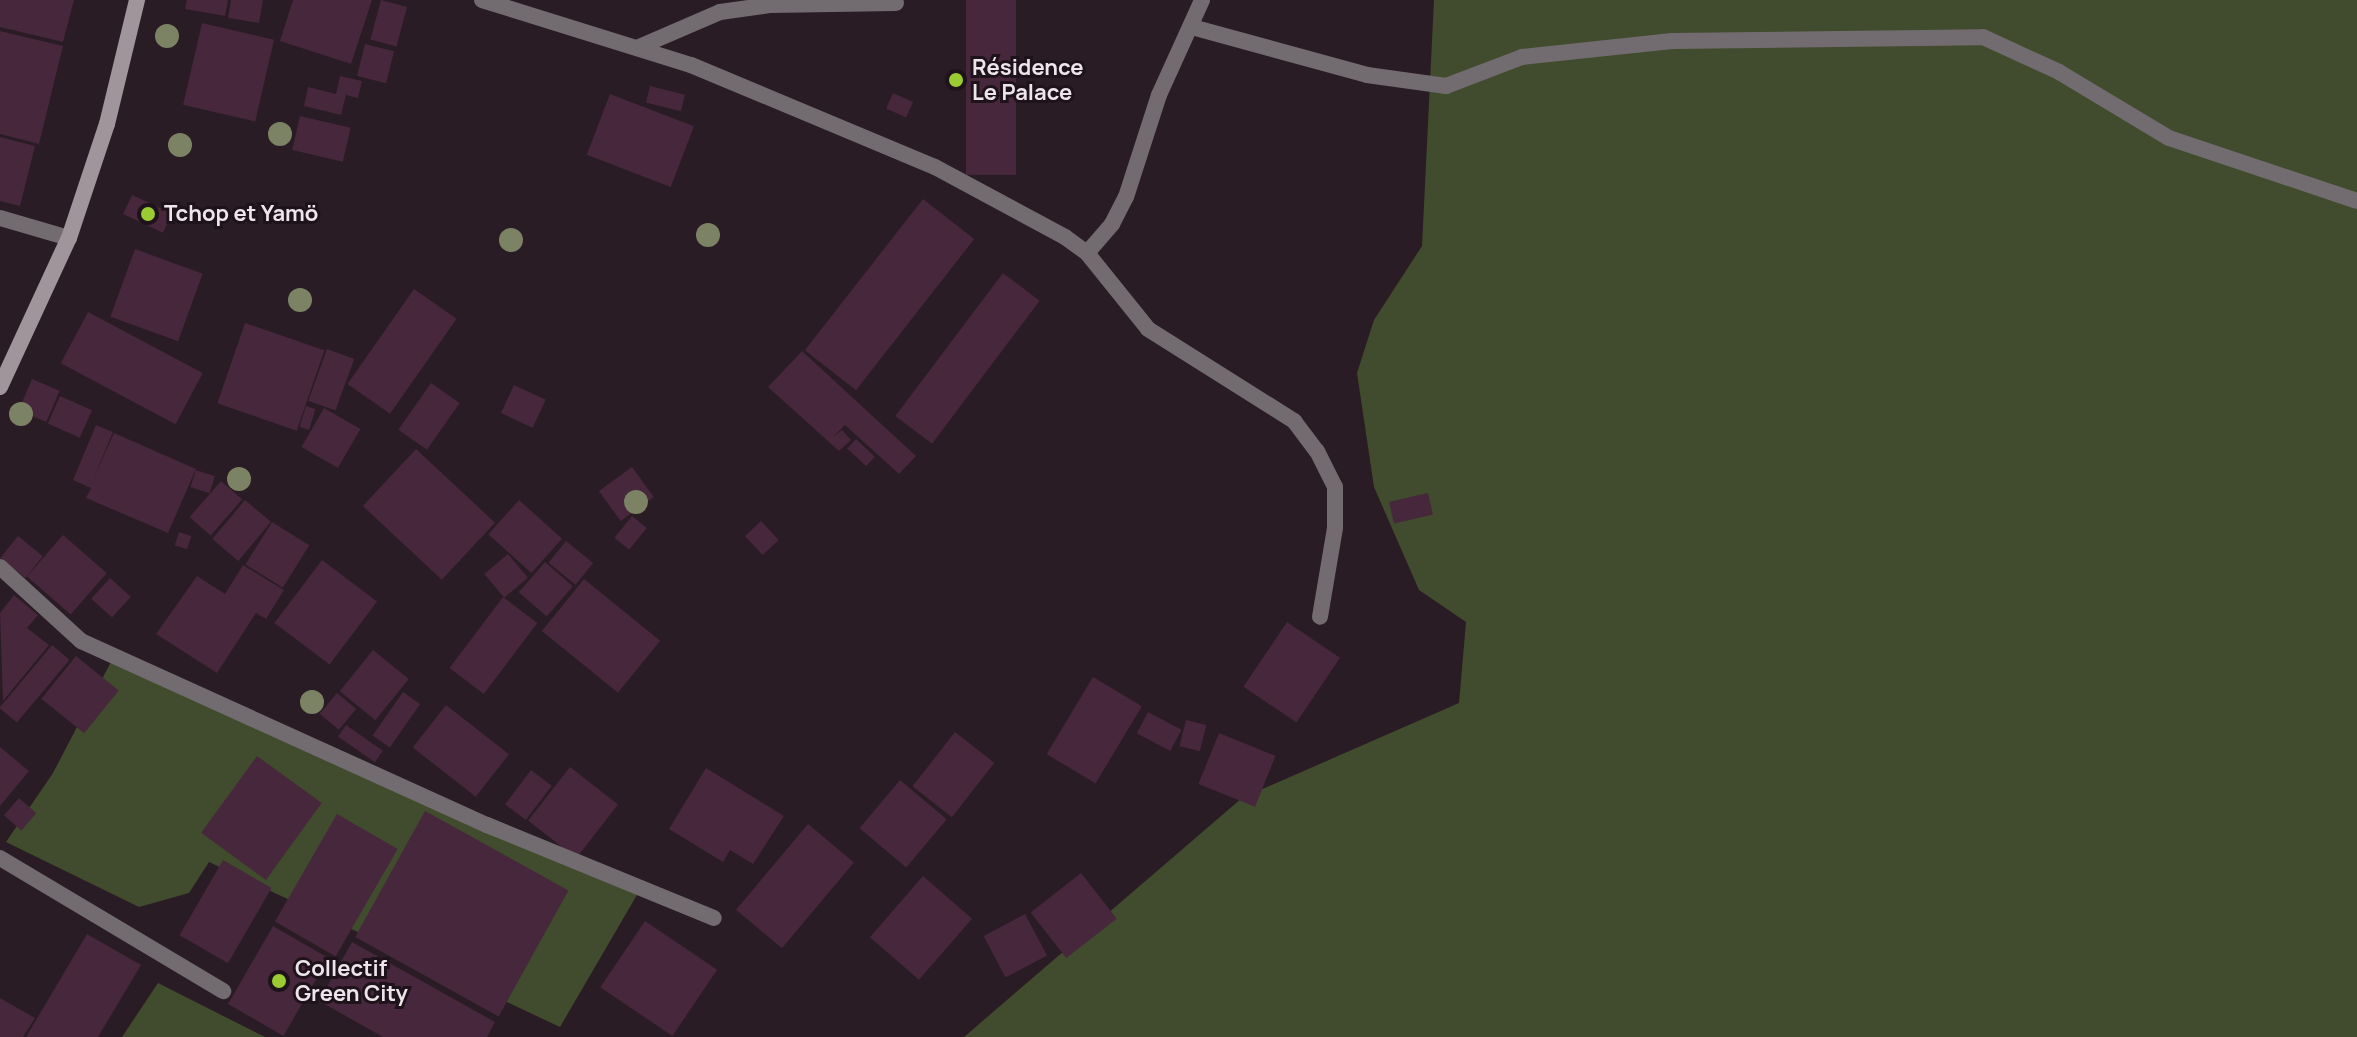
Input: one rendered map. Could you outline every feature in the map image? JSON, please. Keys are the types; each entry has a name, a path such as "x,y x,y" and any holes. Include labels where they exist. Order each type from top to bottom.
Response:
{"main road":[{"path":"0,387 69,238 107,124 137,0"}],"street":[{"path":"482,0 639,47 935,167 1087,253 1148,329 1294,421 1317,451 1335,487 1335,528 1320,617"},
{"path":"1087,253 1112,224 1126,197 1153,109 1202,0"},
{"path":"639,47 720,12 770,5 896,3"},
{"path":"1192,27 1367,75 1446,86 1522,57 1672,41 1983,37 2059,72 2169,138 2357,201"},
{"path":"0,218 69,238"},
{"path":"0,567 62,626 104,653 487,825 714,918"},
{"path":"0,858 223,991"}],"green space":[{"path":"1434,0 2357,0 2357,1037 964,1037 1242,798 1459,703 1466,622 1419,590 1374,487 1357,373 1374,320 1422,246"},
{"path":"113,658 641,888 560,1027 209,862 189,893 139,907 6,842 53,773"},
{"path":"158,983 265,1037 122,1037"}],"building":[{"path":"0,0 74,0 63,42 0,27"},
{"path":"187,0 228,0 225,16 185,9"},
{"path":"231,0 263,0 259,23 228,18"},
{"path":"293,0 372,0 351,64 280,41"},
{"path":"381,0 407,7 396,47 370,40"},
{"path":"966,0 1016,0 1016,175 966,175"},
{"path":"202,23 274,40 255,121 183,105"},
{"path":"0,31 63,46 39,144 0,134"},
{"path":"365,44 394,51 386,83 357,76"},
{"path":"340,76 362,81 358,98 346,95 341,115 304,106 308,87 336,94"},
{"path":"650,86 685,95 681,111 646,102"},
{"path":"893,93 913,102 906,117 886,109"},
{"path":"610,94 694,126 671,187 587,155"},
{"path":"300,116 351,128 343,162 292,150"},
{"path":"0,137 35,146 20,206 0,201"},
{"name":"Tchop et Yamö","path":"132,195 172,214 163,233 123,214"},
{"path":"923,199 974,239 856,390 805,350"},
{"path":"135,249 203,274 178,341 110,317"},
{"path":"1003,273 1040,301 932,444 895,416"},
{"path":"414,289 457,319 390,414 347,384"},
{"path":"88,312 203,373 176,424 61,363"},
{"path":"245,323 324,350 297,431 217,403"},
{"path":"327,349 354,359 335,411 308,401"},
{"path":"802,351 916,456 899,474 845,425 833,437 842,430 851,440 839,451 768,387"},
{"path":"32,379 60,391 46,422 19,410"},
{"path":"431,383 460,403 427,450 398,430"},
{"path":"514,385 546,400 533,428 501,413"},
{"path":"60,396 92,410 80,438 48,423"},
{"path":"306,406 316,409 309,430 300,427"},
{"path":"324,408 360,429 338,468 302,447"},
{"path":"96,425 113,432 93,480 114,433 196,469 168,533 86,498 91,488 73,480"},
{"path":"856,439 875,457 866,466 847,449"},
{"path":"416,449 495,523 442,580 363,506"},
{"path":"632,467 654,497 621,521 599,491"},
{"path":"196,470 215,476 209,493 190,487"},
{"path":"221,481 242,499 211,536 190,517"},
{"path":"1428,493 1433,514 1394,523 1389,502"},
{"path":"245,500 271,522 238,561 212,539"},
{"path":"519,500 562,539 531,573 488,534"},
{"path":"632,516 647,528 629,550 614,538"},
{"path":"761,521 779,540 763,555 745,536"},
{"path":"272,522 309,545 283,588 246,564"},
{"path":"179,532 191,536 187,549 175,545"},
{"path":"63,535 107,573 71,615 27,577"},
{"path":"18,536 43,556 25,578 0,558"},
{"path":"566,541 593,563 576,585 548,563"},
{"path":"508,554 528,578 504,598 484,574"},
{"path":"322,560 377,602 330,665 274,623"},
{"path":"545,562 573,586 547,616 519,592"},
{"path":"243,565 284,590 266,619 256,613 217,673 156,634 197,576 225,594"},
{"path":"110,578 131,597 112,618 91,599"},
{"path":"584,579 660,641 618,693 542,631"},
{"path":"14,595 38,615 27,628 49,645 3,701 0,613"},
{"path":"503,597 537,623 484,694 449,668"},
{"path":"1287,622 1340,658 1296,722 1243,687"},
{"path":"52,645 70,660 17,723 0,707"},
{"path":"373,650 409,679 375,720 340,691"},
{"path":"76,656 119,691 84,733 41,699"},
{"path":"1093,677 1142,706 1096,784 1047,754"},
{"path":"403,692 420,704 390,747 373,735"},
{"path":"337,693 356,709 339,730 320,714"},
{"path":"446,705 509,754 476,797 413,748"},
{"path":"1148,712 1182,730 1170,751 1137,733"},
{"path":"1186,720 1206,725 1200,751 1179,746"},
{"path":"346,725 383,751 375,762 338,736"},
{"path":"955,732 994,763 952,817 913,786"},
{"path":"1219,733 1276,756 1255,807 1198,784"},
{"path":"0,747 29,771 0,806"},
{"path":"257,756 322,803 266,880 201,833"},
{"path":"570,767 618,805 576,858 528,821"},
{"path":"706,768 784,816 753,864 730,850 723,862 669,829"},
{"path":"531,770 552,786 526,820 505,804"},
{"path":"900,780 947,819 906,867 860,828"},
{"path":"19,798 36,813 21,830 4,815"},
{"path":"425,811 568,891 499,1016 355,937"},
{"path":"337,814 398,849 336,956 275,921"},
{"path":"808,824 854,863 782,948 736,910"},
{"path":"223,860 271,888 228,963 180,935"},
{"path":"1081,873 1117,919 1066,958 1031,912"},
{"path":"923,876 972,919 919,980 870,937"},
{"path":"1025,914 1047,955 1006,978 984,936"},
{"path":"645,921 717,970 672,1036 600,987"},
{"name":"Collectif Green City","path":"273,926 328,958 283,1036 228,1004"},
{"path":"87,934 141,965 98,1037 26,1037"},
{"path":"352,942 495,1022 487,1037 383,1037 319,1001"},
{"path":"0,998 35,1018 23,1037 0,1037"}],"place":[{"name":"Résidence Le Palace","path":"956,80"},
{"name":"Tchop et Yamö","path":"148,214"},
{"name":"Collectif Green City","path":"279,981"}]}
